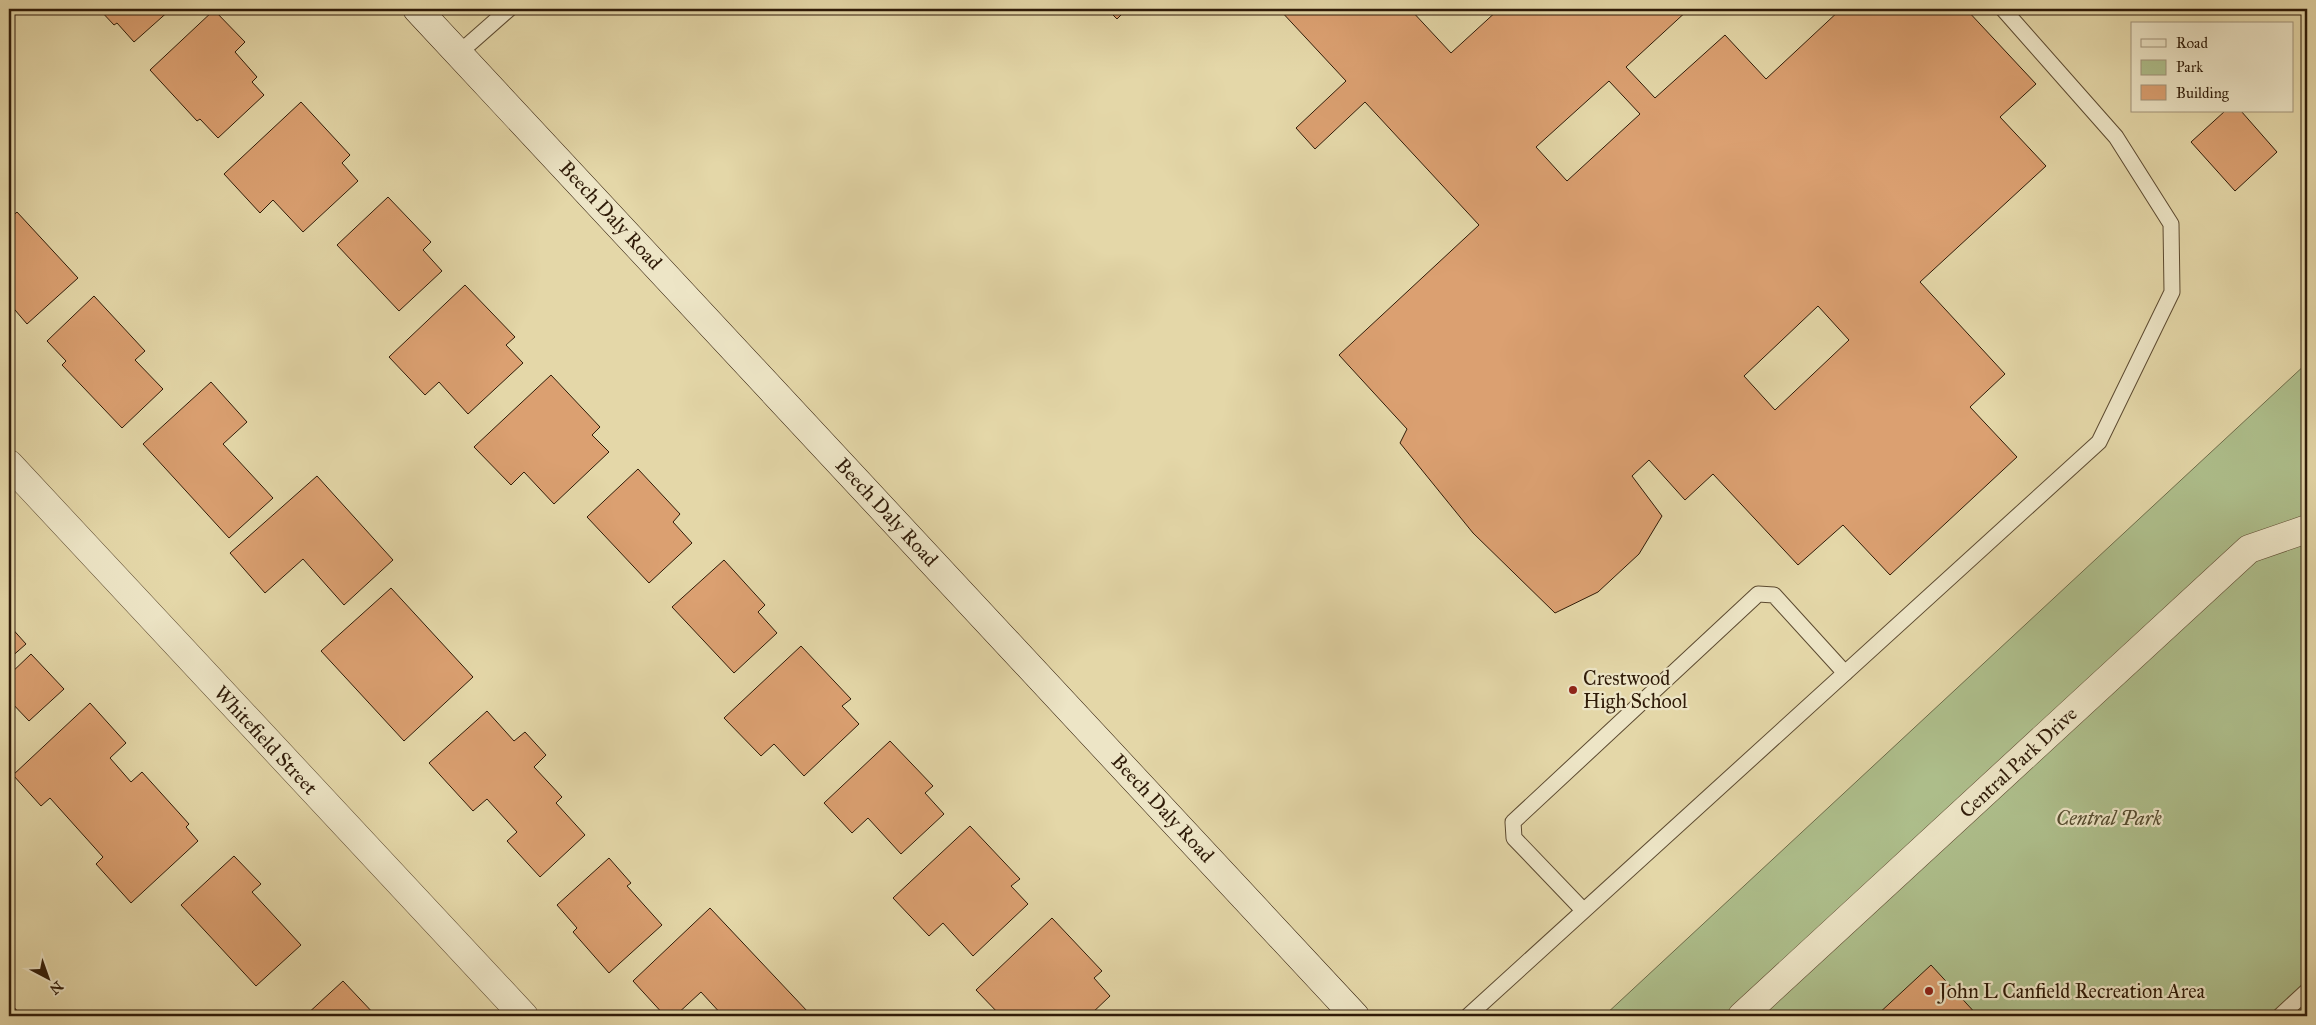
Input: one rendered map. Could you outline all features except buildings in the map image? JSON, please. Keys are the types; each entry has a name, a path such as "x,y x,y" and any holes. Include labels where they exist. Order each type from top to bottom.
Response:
{"street":[{"name":"Beech Daly Road","path":"417,9 1355,1016"},
{"name":"Whitefield Street","path":"9,464 524,1016"},
{"name":"Central Park Drive","path":"1742,1016 2249,549 2307,529"}],"lane":[{"path":"459,53 509,9"},
{"path":"1468,1016 2099,442 2172,292 2171,224 2116,137 2003,9"},
{"path":"1584,910 1514,838 1513,822 1758,594 1774,595 1845,673"},
{"path":"2280,1016 2291,1011 2307,991"}],"green space":[{"name":"Central Park","path":"2307,363 2307,1016 1604,1016"}],"place":[{"name":"Crestwood High School","path":"1573,690"},
{"name":"John L Canfield Recreation Area","path":"1929,991"}]}
